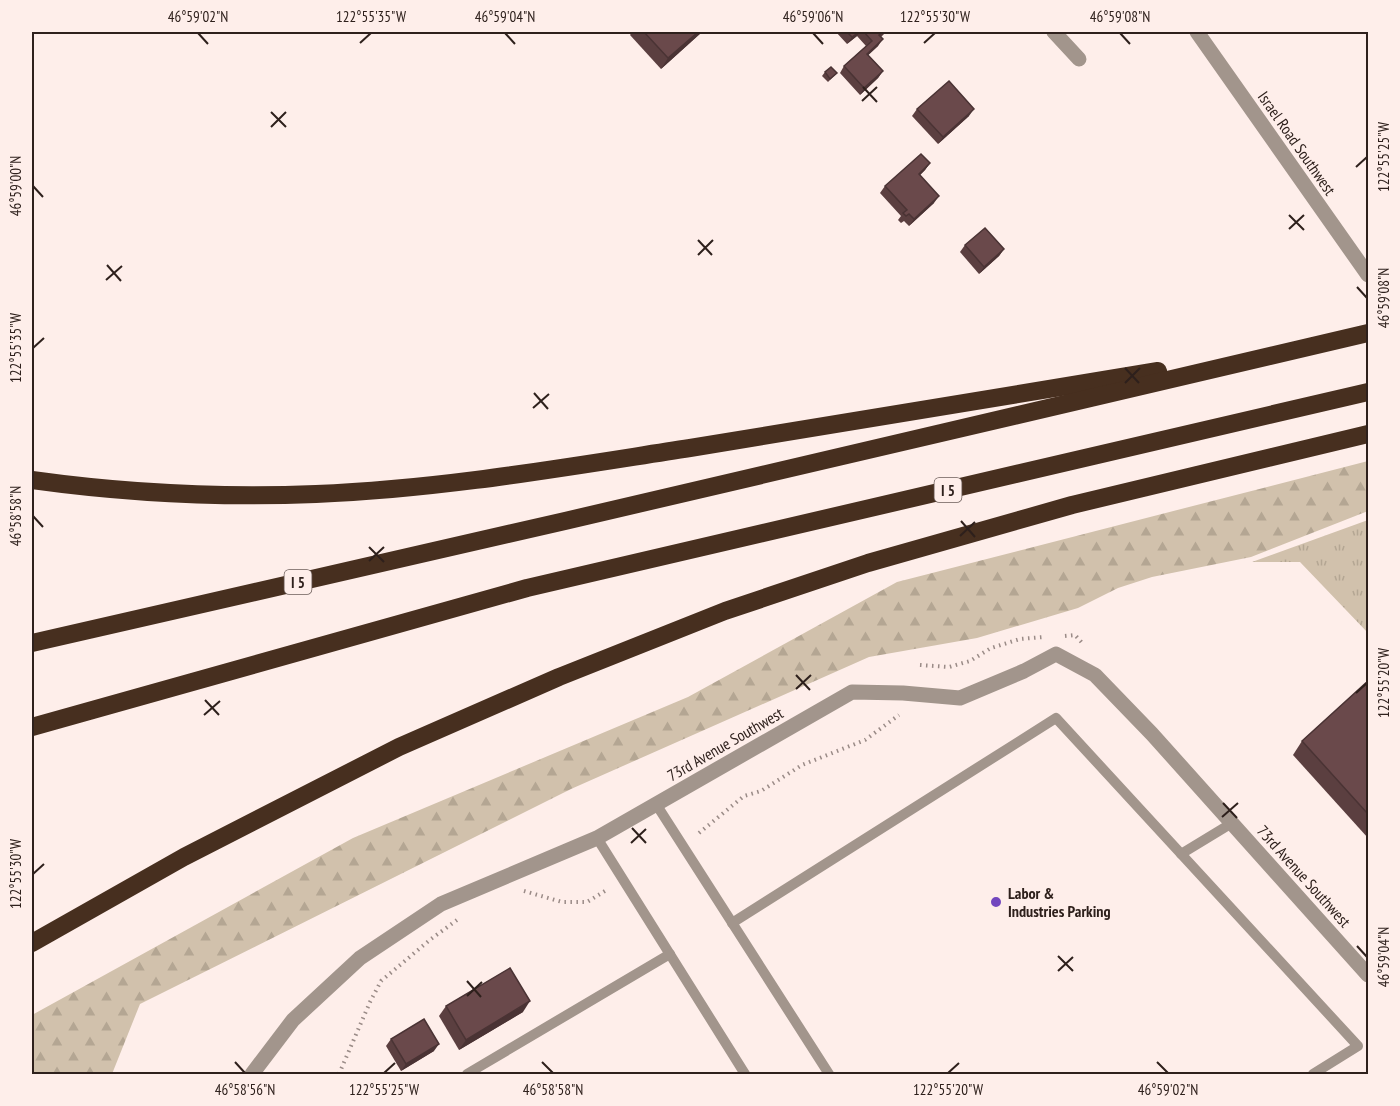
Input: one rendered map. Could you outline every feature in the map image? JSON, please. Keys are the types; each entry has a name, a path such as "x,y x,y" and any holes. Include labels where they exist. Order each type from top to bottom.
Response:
{"highway":[{"name":"I 5","path":"32,643 1368,333"},
{"path":"32,480 94,488 241,496 396,489 580,465 1317,345"},
{"name":"I 5","path":"32,727 527,588 1368,392"},
{"path":"32,943 184,857 399,747 559,677 725,610 868,563 1072,505 1368,434"}],"street":[{"path":"1054,32 1079,59"},
{"name":"Israel Road Southwest","path":"1197,32 1368,275"},
{"name":"73rd Avenue Southwest","path":"252,1074 293,1020 360,958 441,904 597,838 852,692 903,693 960,698 1024,671 1056,654 1095,675 1152,734 1368,975"}],"lane":[{"path":"732,923 1056,718 1358,1046 1313,1074"},
{"path":"656,804 829,1074"},
{"path":"1181,854 1232,823"},
{"path":"597,838 745,1074"},
{"path":"467,1074 670,954"}],"path":[{"path":"699,833 744,796 761,791 802,765 865,740 899,715"},
{"path":"520,892 526,891 562,902 587,902 605,891"},
{"path":"339,1074 381,981 431,939 464,916"}],"green space":[{"path":"1368,461 1368,511 1251,557 1152,577 1118,588 1078,608 977,638 869,657 571,789 140,1004 112,1074 32,1074 32,1015 353,838 688,697 897,582"},
{"path":"1368,520 1368,633 1300,562 1252,562"}],"building":[{"path":"644,32 698,32 668,58"},
{"path":"847,32 859,32 852,37"},
{"path":"864,32 883,32 879,35 883,39 867,54 883,71 864,88 844,66 872,41"},
{"path":"831,67 837,73 830,79 825,72"},
{"path":"949,81 974,109 943,137 917,109"},
{"path":"921,154 930,163 919,174 939,196 914,219 909,214 906,216 903,213 907,210 885,186"},
{"path":"985,228 1004,249 984,267 965,245"},
{"path":"1368,681 1368,814 1302,741"},
{"path":"510,968 530,1001 466,1040 446,1006"},
{"path":"424,1019 439,1044 406,1064 391,1039"}],"place":[{"name":"Labor & Industries Parking","path":"996,902"}]}
